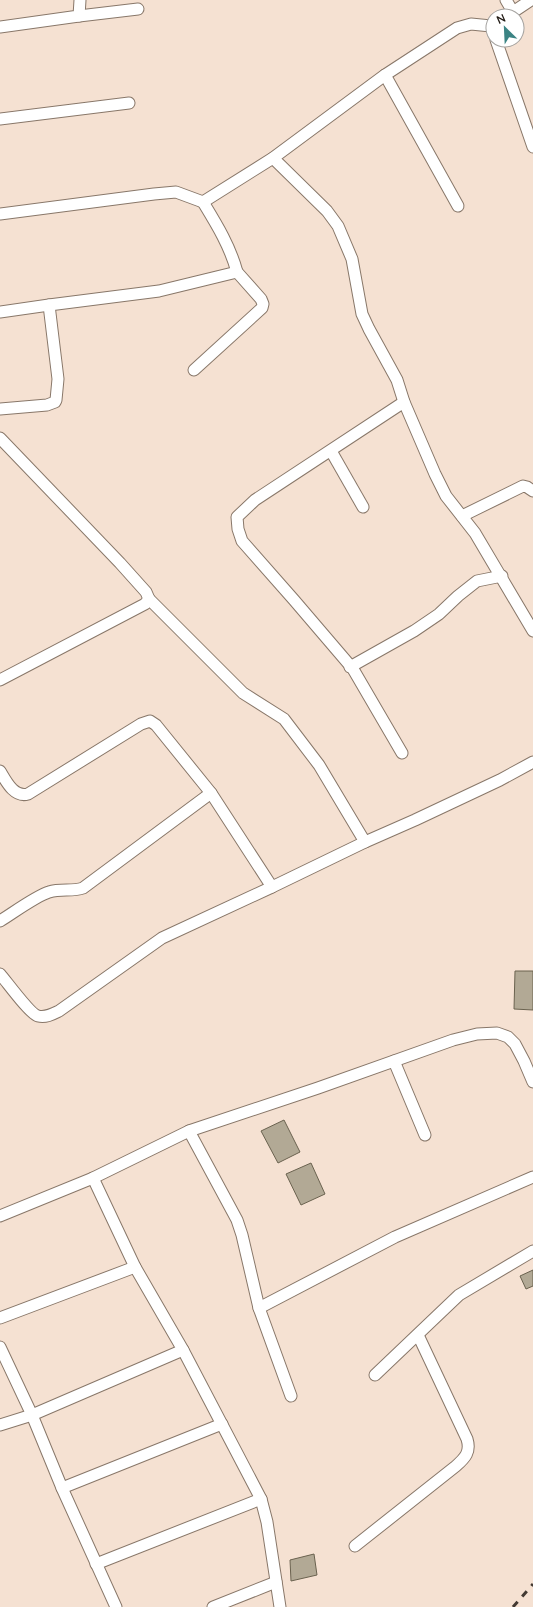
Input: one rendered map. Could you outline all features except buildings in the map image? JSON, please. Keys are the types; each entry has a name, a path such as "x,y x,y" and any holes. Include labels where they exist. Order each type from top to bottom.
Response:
{"street":[{"path":"80,0 80,16"},
{"path":"519,8 531,0"},
{"path":"0,27 138,9"},
{"path":"203,202 273,158 385,75 458,28 471,24 485,26"},
{"path":"499,48 533,147"},
{"path":"385,75 458,206"},
{"path":"0,120 129,103"},
{"path":"273,158 327,211 338,226 352,259 362,314 397,380 404,402 435,474 446,496 475,532 533,631"},
{"path":"0,214 176,192 203,202 225,239 237,272 263,304 262,308 194,370"},
{"path":"0,312 159,291 237,272"},
{"path":"0,409 47,405 55,402 56,400 58,379 49,305"},
{"path":"402,753 350,667 332,644 242,541 238,529 237,517 255,500 404,402"},
{"path":"0,438 120,563 146,592 149,599 243,693 284,719 319,765 365,842"},
{"path":"331,451 363,507"},
{"path":"462,516 523,486 528,487 533,492"},
{"path":"350,667 414,631 439,614 477,581 502,576"},
{"path":"0,680 145,604 149,599"},
{"path":"0,770 4,786 18,794 28,794 141,724 150,721 156,725 210,793 272,887"},
{"path":"0,974 31,1011 38,1016 47,1016 59,1011 162,938 500,780 533,762"},
{"path":"0,921 48,892 83,888 210,793"},
{"path":"0,1216 93,1178 189,1130 453,1040 477,1034 497,1033 508,1037 515,1044 533,1082"},
{"path":"394,1061 425,1136"},
{"path":"189,1130 237,1220 259,1308 291,1396"},
{"path":"259,1308 395,1237 533,1177"},
{"path":"93,1178 135,1266 183,1350 261,1499 267,1522 280,1607"},
{"path":"375,1375 459,1295 533,1252"},
{"path":"0,1318 135,1266"},
{"path":"354,1546 456,1466 466,1457 468,1451 469,1445 467,1439 418,1334"},
{"path":"0,1347 32,1415 62,1488 116,1607"},
{"path":"0,1426 32,1415 183,1350"},
{"path":"62,1488 222,1424"},
{"path":"96,1564 261,1499"},
{"path":"213,1607 276,1582"}],"railway":[{"path":"513,1607 533,1584"}]}
